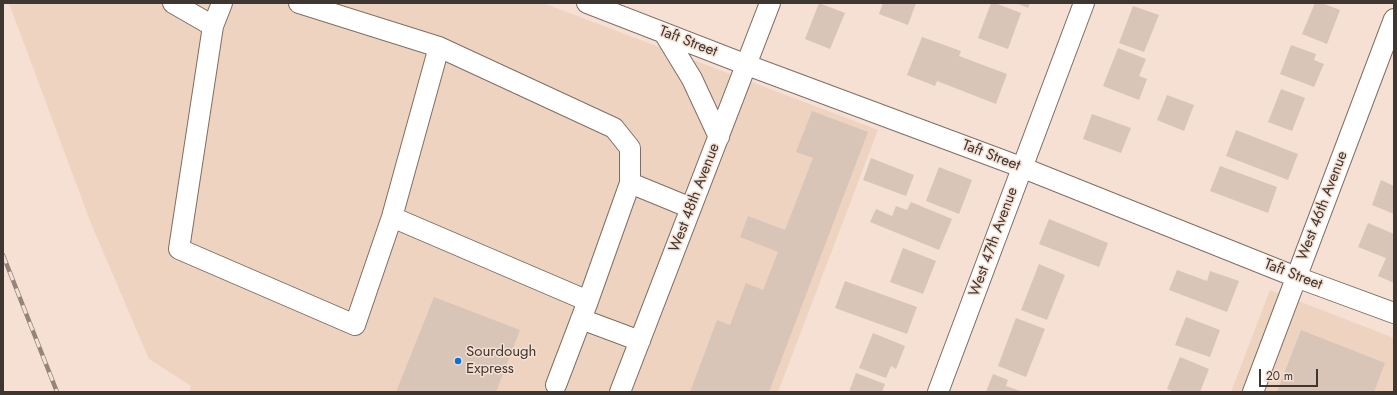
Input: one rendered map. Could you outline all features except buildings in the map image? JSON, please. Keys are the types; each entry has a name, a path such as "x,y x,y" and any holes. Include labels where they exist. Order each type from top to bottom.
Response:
{"street":[{"path":"173,3 213,26"},
{"path":"222,3 213,26 179,249 355,325 392,218 439,47"},
{"path":"299,3 439,47 614,128 630,148 630,183 556,385"},
{"name":"Taft Street","path":"587,3 747,65 1021,167 1296,277 1394,313"},
{"name":"West 48th Avenue","path":"620,392 770,3"},
{"name":"West 47th Avenue","path":"938,392 1021,167 1084,3"},
{"name":"West 46th Avenue","path":"1252,392 1394,19"},
{"path":"664,33 692,79 719,137"},
{"path":"630,183 691,208"},
{"path":"392,218 588,301"},
{"path":"581,319 640,341"}],"shaded area":[{"path":"9,3 543,3 878,130 778,392 190,392 191,386 149,359 90,221"},
{"path":"1270,290 1394,338 1394,392 1231,392"}],"railway":[{"path":"3,255 57,392"}],"place":[{"name":"Sourdough Express","path":"458,361"}]}
